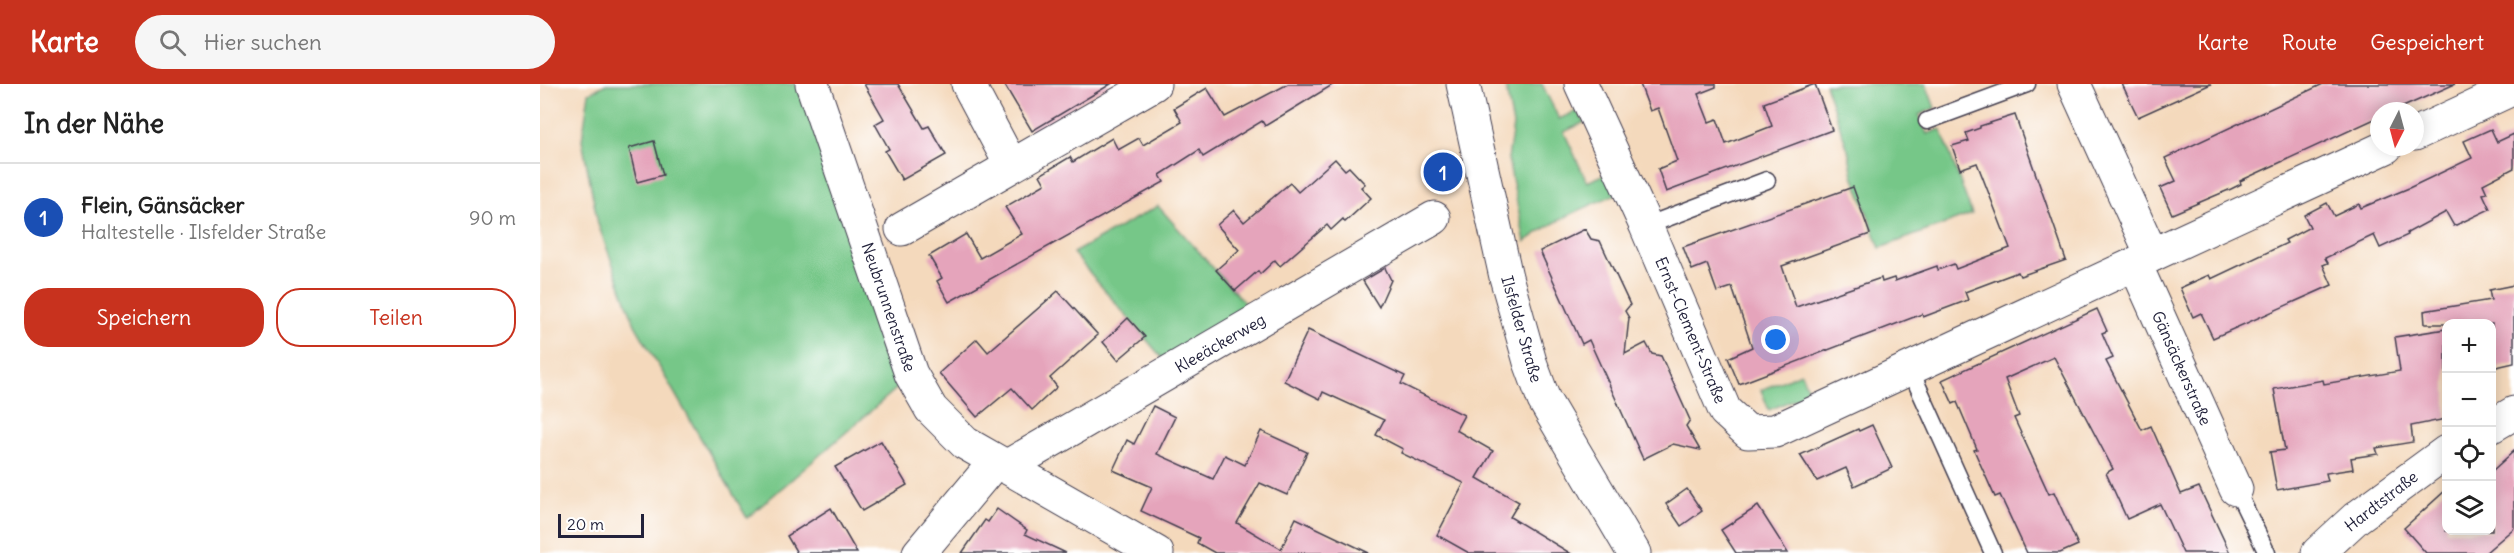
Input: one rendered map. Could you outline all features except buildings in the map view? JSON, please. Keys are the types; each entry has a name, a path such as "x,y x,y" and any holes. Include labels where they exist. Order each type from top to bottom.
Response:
{"street":[{"name":"Neubrunnenstraße","path":"812,84 911,374 932,409 965,443 1157,553"},
{"path":"968,84 1011,165"},
{"path":"902,229 1154,84"},
{"name":"Ilsfelder Straße","path":"1463,84 1506,277 1530,362 1544,400 1634,553"},
{"name":"Ernst-Clement-Straße","path":"1581,84 1646,226 1725,411 1748,432 1775,431 2144,260"},
{"name":"Gänsäckerstraße","path":"2074,84 2236,489"},
{"path":"2424,130 2514,88"},
{"path":"2144,260 2370,154"},
{"name":"Kleeäckerweg","path":"919,553 1000,465 1434,218"},
{"path":"2496,424 2514,413"},
{"name":"Hardtstraße","path":"2318,553 2356,518 2442,455"}],"lane":[{"path":"1928,122 2027,84"},
{"path":"1646,226 1767,180"},
{"path":"1910,369 1993,553"},
{"path":"2236,489 2267,553"}],"green space":[{"path":"606,84 811,84 903,383 747,518 635,325 598,224 582,140 589,93"},
{"path":"1505,84 1542,84 1559,119 1577,111 1585,122 1564,132 1587,182 1608,173 1616,194 1558,221 1525,242 1508,159 1513,125"},
{"path":"1825,84 1926,84 1935,108 1919,115 1927,134 1941,129 1972,214 1880,248 1853,175 1848,150"},
{"path":"1158,206 1249,308 1163,359 1073,253"},
{"path":"1801,373 1809,393 1769,410 1761,390"}],"place":[{"name":"Flein, Gänsäcker","path":"1443,172"}]}
